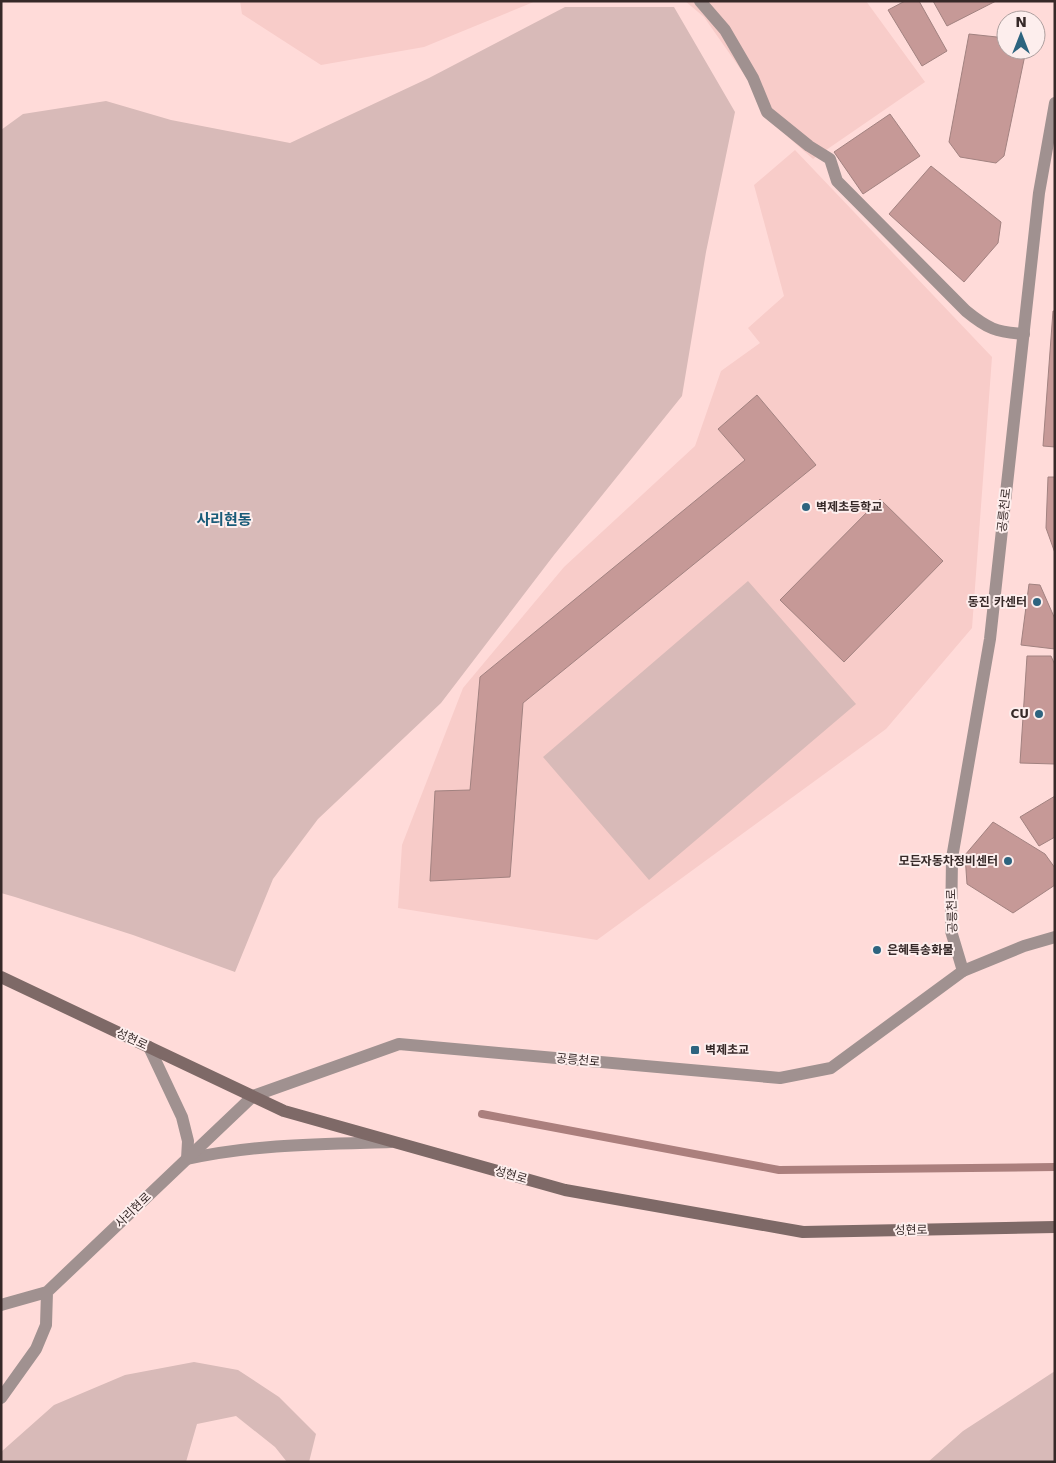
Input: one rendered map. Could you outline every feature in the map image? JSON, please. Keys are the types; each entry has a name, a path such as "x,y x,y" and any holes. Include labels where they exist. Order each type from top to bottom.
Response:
{"main road":[{"name":"성현로","path":"1,977 284,1111 565,1190 803,1232 1055,1227"}],"street":[{"path":"700,1 725,30 753,78 767,112 810,146 830,159 837,181 966,311 983,325 1001,332 1024,334"},
{"name":"공릉천로","path":"252,1096 399,1044 780,1078 831,1068 963,971 951,931 952,858 990,639 1039,193 1055,103"},
{"path":"963,971 1024,946 1055,937"},
{"path":"149,1047 182,1117 188,1141 187,1158 266,1146 396,1142"},
{"name":"사리현로","path":"1,1305 47,1292 252,1096"},
{"path":"1,1398 36,1348 46,1326 47,1292"}],"shaded area":[{"path":"240,1 536,1 424,47 321,65 242,14"},
{"path":"685,1 866,1 925,82 813,159 788,137 704,17"},
{"path":"565,7 674,7 735,112 706,252 682,396 554,555 441,703 318,819 273,879 235,972 133,935 1,893 1,130 23,114 106,101 171,120 290,143 429,78"},
{"name":"벽제초등학교","path":"795,150 992,357 972,628 886,729 597,940 398,908 402,845 463,688 564,567 695,446 721,371 760,343 748,328 784,296 754,185"},
{"path":"748,581 856,704 649,880 543,757"},
{"path":"194,1362 238,1370 279,1397 316,1434 309,1462 287,1462 275,1447 236,1416 197,1424 186,1462 1,1462 1,1452 54,1405 125,1375"},
{"path":"1055,1371 1055,1462 928,1462 963,1431"}],"building":[{"path":"905,1 919,1 947,51 922,66 888,10"},
{"path":"933,1 996,1 947,26"},
{"path":"969,34 996,37 996,60 1024,60 1004,156 996,163 960,157 949,142"},
{"path":"890,114 920,156 863,194 834,152"},
{"path":"931,166 1001,222 998,243 964,282 889,214"},
{"path":"1053,311 1055,311 1055,447 1043,446"},
{"path":"757,395 816,465 523,703 510,877 430,881 435,791 470,790 480,677 745,460 718,429"},
{"path":"1048,477 1055,477 1055,553 1046,528"},
{"path":"880,499 943,561 844,662 780,600"},
{"name":"동진 카센터","path":"1029,584 1040,585 1055,619 1055,649 1021,645"},
{"name":"CU","path":"1027,656 1051,656 1055,665 1055,764 1020,763"},
{"path":"1055,796 1055,837 1039,846 1020,817"},
{"name":"모든자동차정비센터","path":"993,822 1045,854 1055,868 1055,885 1013,913 967,884 965,855"}],"waterway":[{"path":"482,1114 779,1170 1055,1167"}],"place":[{"name":"벽제초등학교","path":"806,507"},
{"name":"동진 카센터","path":"1037,602"},
{"name":"CU","path":"1039,714"},
{"name":"모든자동차정비센터","path":"1008,861"},
{"name":"은혜특송화물","path":"877,950"},
{"name":"벽제초교","path":"695,1050"}],"district":[{"name":"사리현동","path":"224,520"}]}
